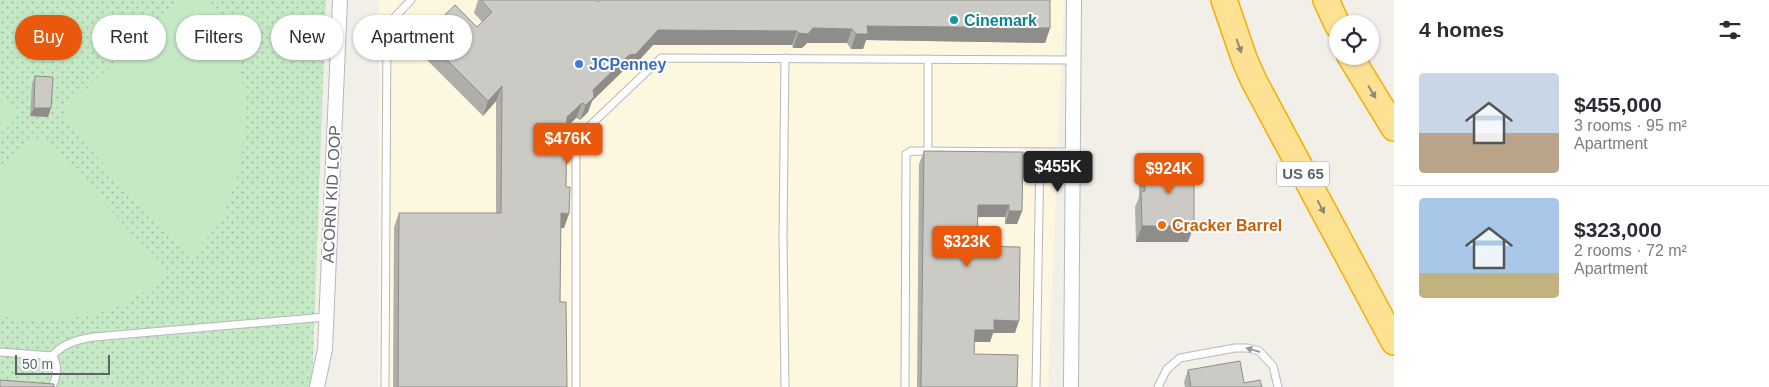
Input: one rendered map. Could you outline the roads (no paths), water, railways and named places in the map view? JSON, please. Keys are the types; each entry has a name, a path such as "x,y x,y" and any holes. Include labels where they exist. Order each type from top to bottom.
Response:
{"highway":[{"name":"US 65","path":"1224,0 1245,61 1260,93 1394,342"},
{"path":"1326,0 1333,15"},
{"path":"1356,65 1394,128"}],"street":[{"name":"ACORN KID LOOP","path":"317,387 325,349 340,0"},
{"path":"1072,387 1074,0"}],"lane":[{"path":"385,387 388,26 411,0"},
{"path":"576,387 577,138 661,58 1074,60"},
{"path":"785,58 783,237 785,387"},
{"path":"928,59 928,151"},
{"path":"905,387 906,154 911,151 1073,152"},
{"path":"1036,387 1040,152"},
{"path":"52,356 66,345 94,337 325,317"},
{"path":"1158,387 1167,369 1180,358 1235,348 1248,348 1259,351 1274,366 1278,387"},
{"path":"0,352 52,356 56,360 56,364 55,382 51,387"}],"place":[{"name":"Cinemark","path":"954,20"},
{"name":"JCPenney","path":"579,64"},
{"name":"Cracker Barrel","path":"1162,225"}]}
